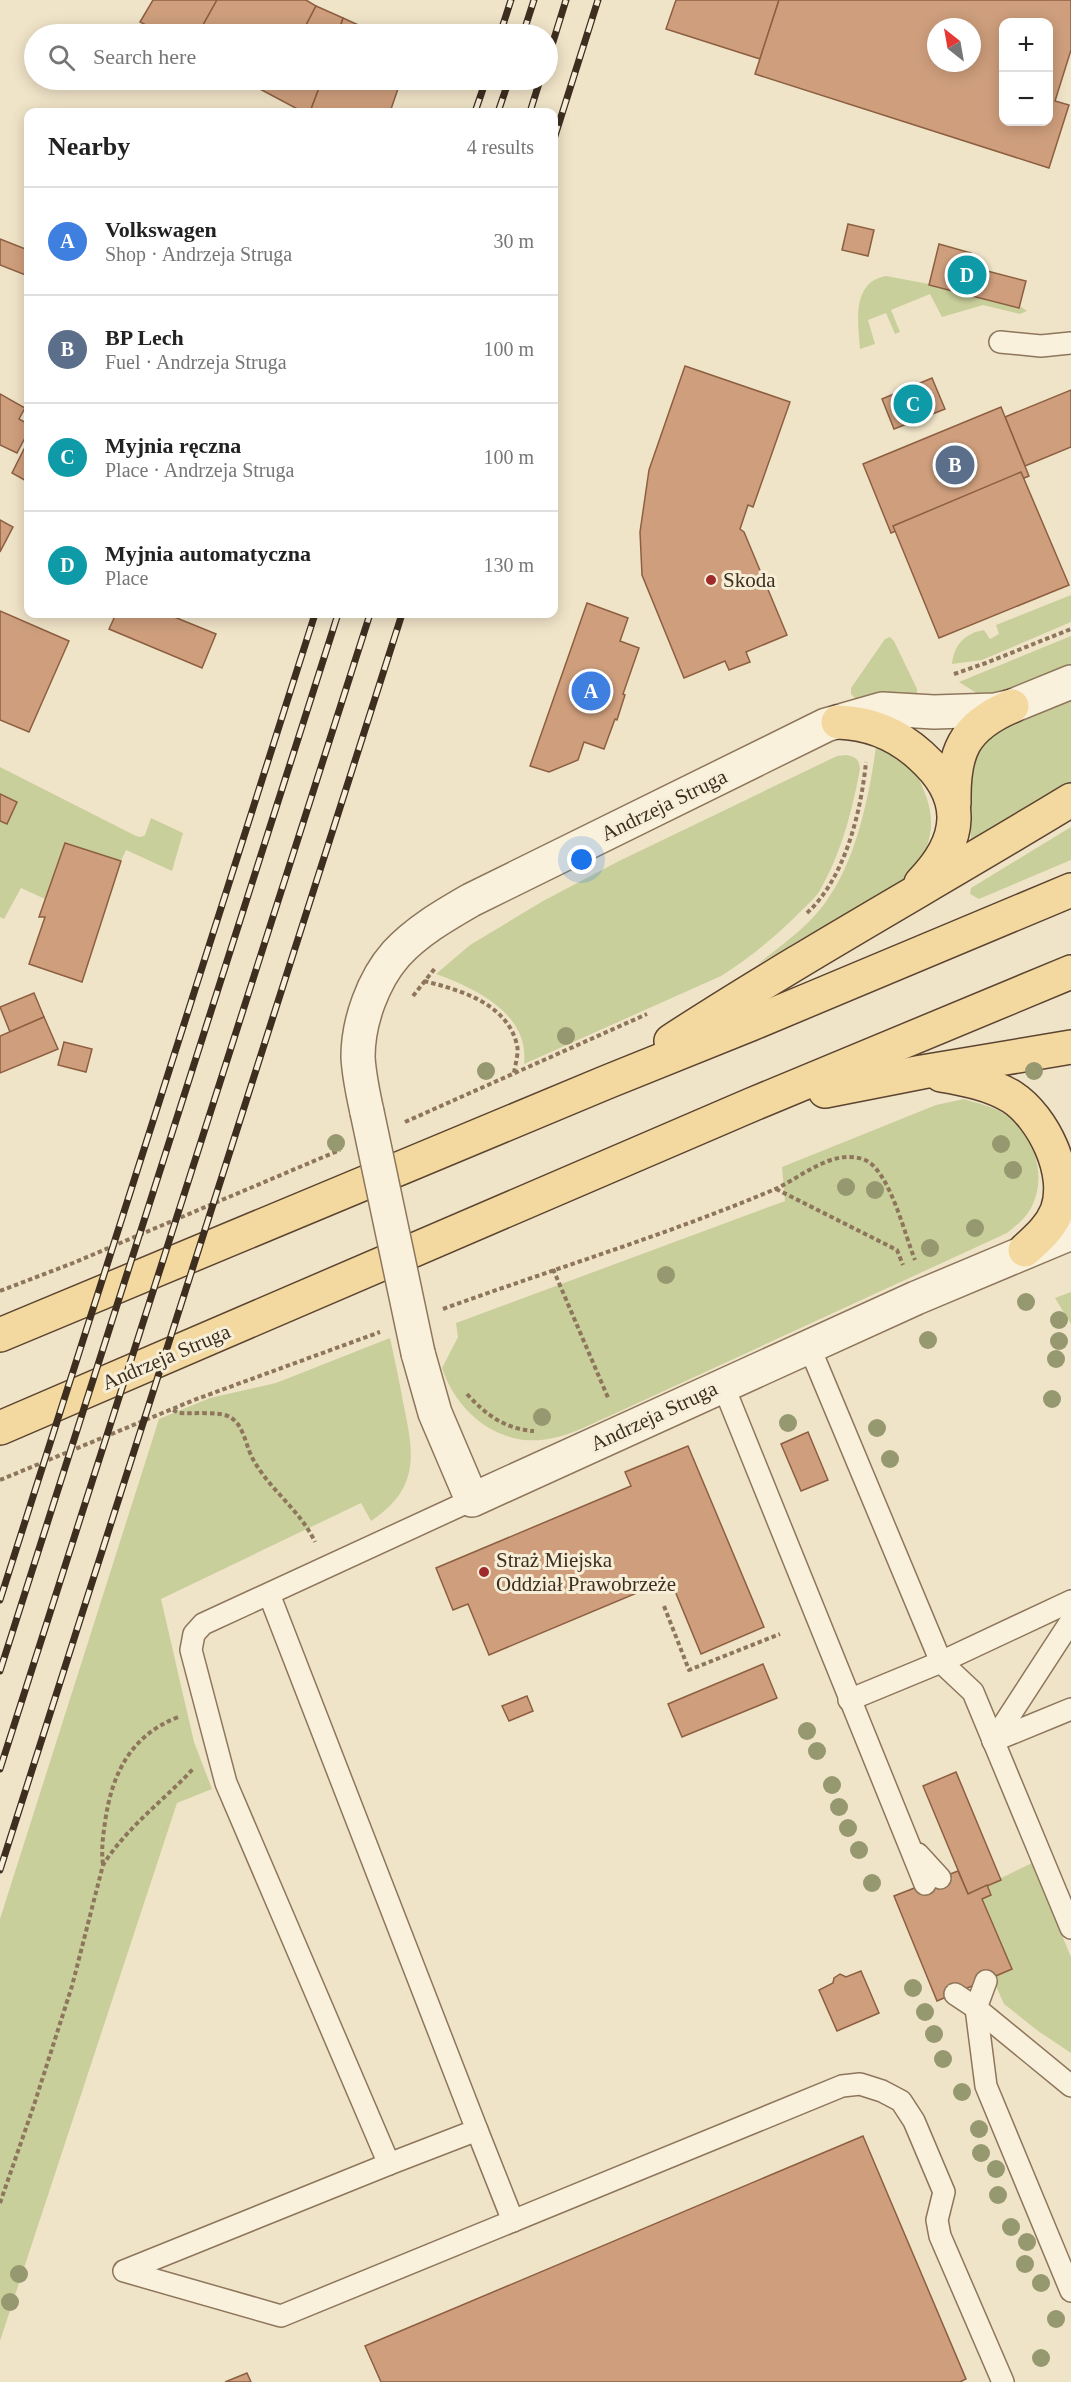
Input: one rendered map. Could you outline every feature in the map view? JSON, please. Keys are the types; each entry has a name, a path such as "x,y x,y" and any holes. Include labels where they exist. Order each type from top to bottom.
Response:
{"main road":[{"path":"897,904 917,887 943,858 953,828 956,763 970,732 989,716 1011,706"},
{"path":"853,724 902,741 924,758 936,769 950,792 954,804"},
{"path":"607,1082 799,959 897,904 1071,800"},
{"path":"0,1335 1071,890"},
{"name":"Andrzeja Struga","path":"0,1428 751,1106 1071,972"},
{"path":"751,1106 922,1071 1071,1047"},
{"path":"922,1071 973,1080 1012,1098 1040,1124 1052,1146 1061,1190 1058,1209 1047,1229 1025,1250"}],"street":[{"name":"Andrzeja Struga","path":"1071,682 1011,706 980,711 934,712 882,709 853,724 826,725 471,900 436,920 396,954 381,977 364,1018 358,1057 367,1112 418,1353 435,1413 472,1500 809,1346 1025,1250 1071,1233"}],"lane":[{"path":"1000,342 1041,346 1071,343"},
{"path":"809,1346 941,1662 973,1692 1071,1928"},
{"path":"723,1385 849,1700 926,1884"},
{"path":"389,2164 226,1784 191,1650 194,1634 203,1624 472,1500"},
{"path":"269,1594 513,2221"},
{"path":"849,1700 941,1662 1071,1601"},
{"path":"993,1742 1071,1621"},
{"path":"993,1742 1071,1709"},
{"path":"1071,2086 976,2008 969,1987 976,2008 986,2086 1071,2290"},
{"path":"477,2130 124,2271 281,2316 842,2086 860,2084 882,2091 901,2101 914,2121 944,2192 937,2220 940,2235 1003,2382"}],"path":[{"path":"951,674 986,663 1071,629"},
{"path":"805,916 822,900 841,865 863,790 867,757 853,724"},
{"path":"408,1004 439,964"},
{"path":"424,981 461,991 482,1001 501,1017 512,1031 518,1047 514,1073"},
{"path":"398,1125 655,1011"},
{"path":"0,1291 73,1263 345,1149"},
{"path":"441,1310 668,1230 776,1188 803,1172 844,1156 867,1160 886,1181 912,1255"},
{"path":"776,1188 897,1250 906,1272"},
{"path":"553,1269 612,1408"},
{"path":"0,1480 173,1409 385,1330"},
{"path":"462,1389 482,1410 498,1422 519,1430 539,1432"},
{"path":"173,1409 179,1413 226,1415 234,1419 240,1427 252,1459 306,1524 327,1567"},
{"path":"664,1606 689,1670 780,1634"},
{"path":"103,1865 101,1851 110,1791 123,1762 158,1726 176,1717 206,1709"},
{"path":"0,2203 68,1997 103,1865 137,1821 171,1792 204,1757 218,1752"}],"green space":[{"path":"886,276 929,284 1019,308 1020,306 1027,311 1020,314 983,305 942,317 930,294 891,310 900,332 895,334 886,313 868,320 875,344 860,349 858,316 862,295 867,286"},
{"path":"1071,595 1071,622 982,660 952,664 958,646 971,634 984,630 990,639 999,634 996,625"},
{"path":"1071,636 1071,665 999,694 978,694 959,682"},
{"path":"890,637 917,689 917,696 909,699 855,698 851,694 851,688 885,639"},
{"path":"1071,699 1071,782 974,841 971,839 968,799 979,745 1000,728"},
{"path":"880,746 911,766 922,785 929,805 931,830 917,865 897,884 758,964 814,916 839,881 860,825 876,747"},
{"path":"846,755 858,761 860,769 840,848 827,878 819,892 794,918 743,961 721,976 524,1064 524,1046 509,1017 483,995 436,974 470,945 543,901 619,861 837,756"},
{"path":"0,767 136,836 145,835 151,818 183,833 172,871 126,850 121,861 65,844 45,899 21,888 4,919 0,917 0,821 7,824 17,802 0,794"},
{"path":"1071,827 1071,860 979,899 970,894 971,888"},
{"path":"964,1099 994,1108 1014,1121 1030,1142 1035,1154 1038,1167 1037,1194 1027,1214 1007,1233 577,1431 561,1436 534,1440 516,1439 499,1433 470,1414 449,1385 442,1368 458,1337 456,1323 785,1201 782,1167 936,1105"},
{"path":"1071,1292 1071,1324 1055,1298"},
{"path":"390,1338 408,1425 411,1457 405,1484 398,1497 371,1521 361,1503 161,1599 194,1742 212,1789 177,1803 0,2341 0,1919 159,1419 210,1398 276,1383"},
{"path":"1032,1863 1071,1957 1071,2053 1004,2004 992,1977 1012,1969 982,1899 991,1895 987,1885"}],"building":[{"path":"153,0 217,0 204,24 144,24 140,22"},
{"path":"217,0 306,0 316,6 307,24 204,24"},
{"path":"676,0 779,0 760,59 666,29"},
{"path":"779,0 1071,0 1071,50 1055,101 1069,105 1049,168 755,74"},
{"path":"316,6 343,18 341,24 307,24"},
{"path":"343,18 356,24 341,24"},
{"path":"262,90 318,90 312,108 296,108"},
{"path":"318,90 398,90 391,108 312,108"},
{"path":"848,224 874,230 868,256 842,250"},
{"path":"0,239 24,248 24,274 0,265"},
{"path":"939,244 971,253 968,266 1026,281 1019,308 929,285"},
{"path":"685,366 790,402 753,507 748,505 740,529 744,532 787,635 746,652 750,662 729,670 725,661 684,678 642,575 640,532 649,470"},
{"path":"932,378 945,409 894,429 882,399"},
{"path":"1071,390 1071,447 1025,466 1005,417"},
{"path":"0,394 24,407 19,419 24,422 24,440 17,453 0,445"},
{"path":"1001,407 1029,476 891,533 863,464"},
{"path":"24,449 24,480 12,473"},
{"path":"1021,472 1069,585 939,638 893,526"},
{"path":"0,520 13,527 0,552"},
{"path":"587,603 628,618 620,641 639,648 623,694 625,695 617,720 615,719 604,749 584,742 578,760 549,772 530,766"},
{"path":"0,611 69,641 29,732 0,720"},
{"path":"114,618 177,618 216,634 202,668 109,629"},
{"path":"0,794 17,802 7,824 0,821"},
{"path":"65,843 121,861 82,982 29,964 45,917 39,917"},
{"path":"34,993 44,1017 10,1032 0,1007"},
{"path":"44,1017 58,1049 0,1073 0,1036"},
{"path":"64,1042 92,1049 86,1072 58,1065"},
{"path":"808,1432 828,1480 801,1491 781,1444"},
{"path":"688,1446 764,1627 701,1654 670,1579 489,1655 468,1604 453,1610 436,1568 631,1486 625,1472"},
{"path":"763,1664 777,1698 682,1737 668,1704"},
{"path":"527,1696 533,1711 509,1721 502,1706"},
{"path":"956,1772 1001,1880 968,1894 923,1786"},
{"path":"958,1871 968,1894 987,1885 991,1895 982,1899 1012,1969 937,2001 894,1896"},
{"path":"861,1971 879,2013 837,2031 819,1990 833,1983 834,1978 840,1974 846,1977"},
{"path":"863,2136 966,2379 960,2382 381,2382 365,2346"},
{"path":"247,2373 251,2382 225,2382"}],"railway":[{"path":"503,24 511,0"},
{"path":"526,24 534,0"},
{"path":"558,26 566,0"},
{"path":"558,126 598,0"},
{"path":"476,108 483,90"},
{"path":"499,108 506,90"},
{"path":"531,108 537,90"},
{"path":"0,1600 314,618"},
{"path":"0,1671 337,618"},
{"path":"0,1769 369,618"},
{"path":"0,1870 401,618"}],"place":[{"name":"Myjnia automatyczna","path":"967,275"},
{"name":"Myjnia ręczna","path":"913,404"},
{"name":"BP Lech","path":"955,465"},
{"name":"Skoda","path":"711,580"},
{"name":"Volkswagen","path":"591,691"},
{"name":"Straż Miejska Oddział Prawobrzeże","path":"484,1572"}]}
